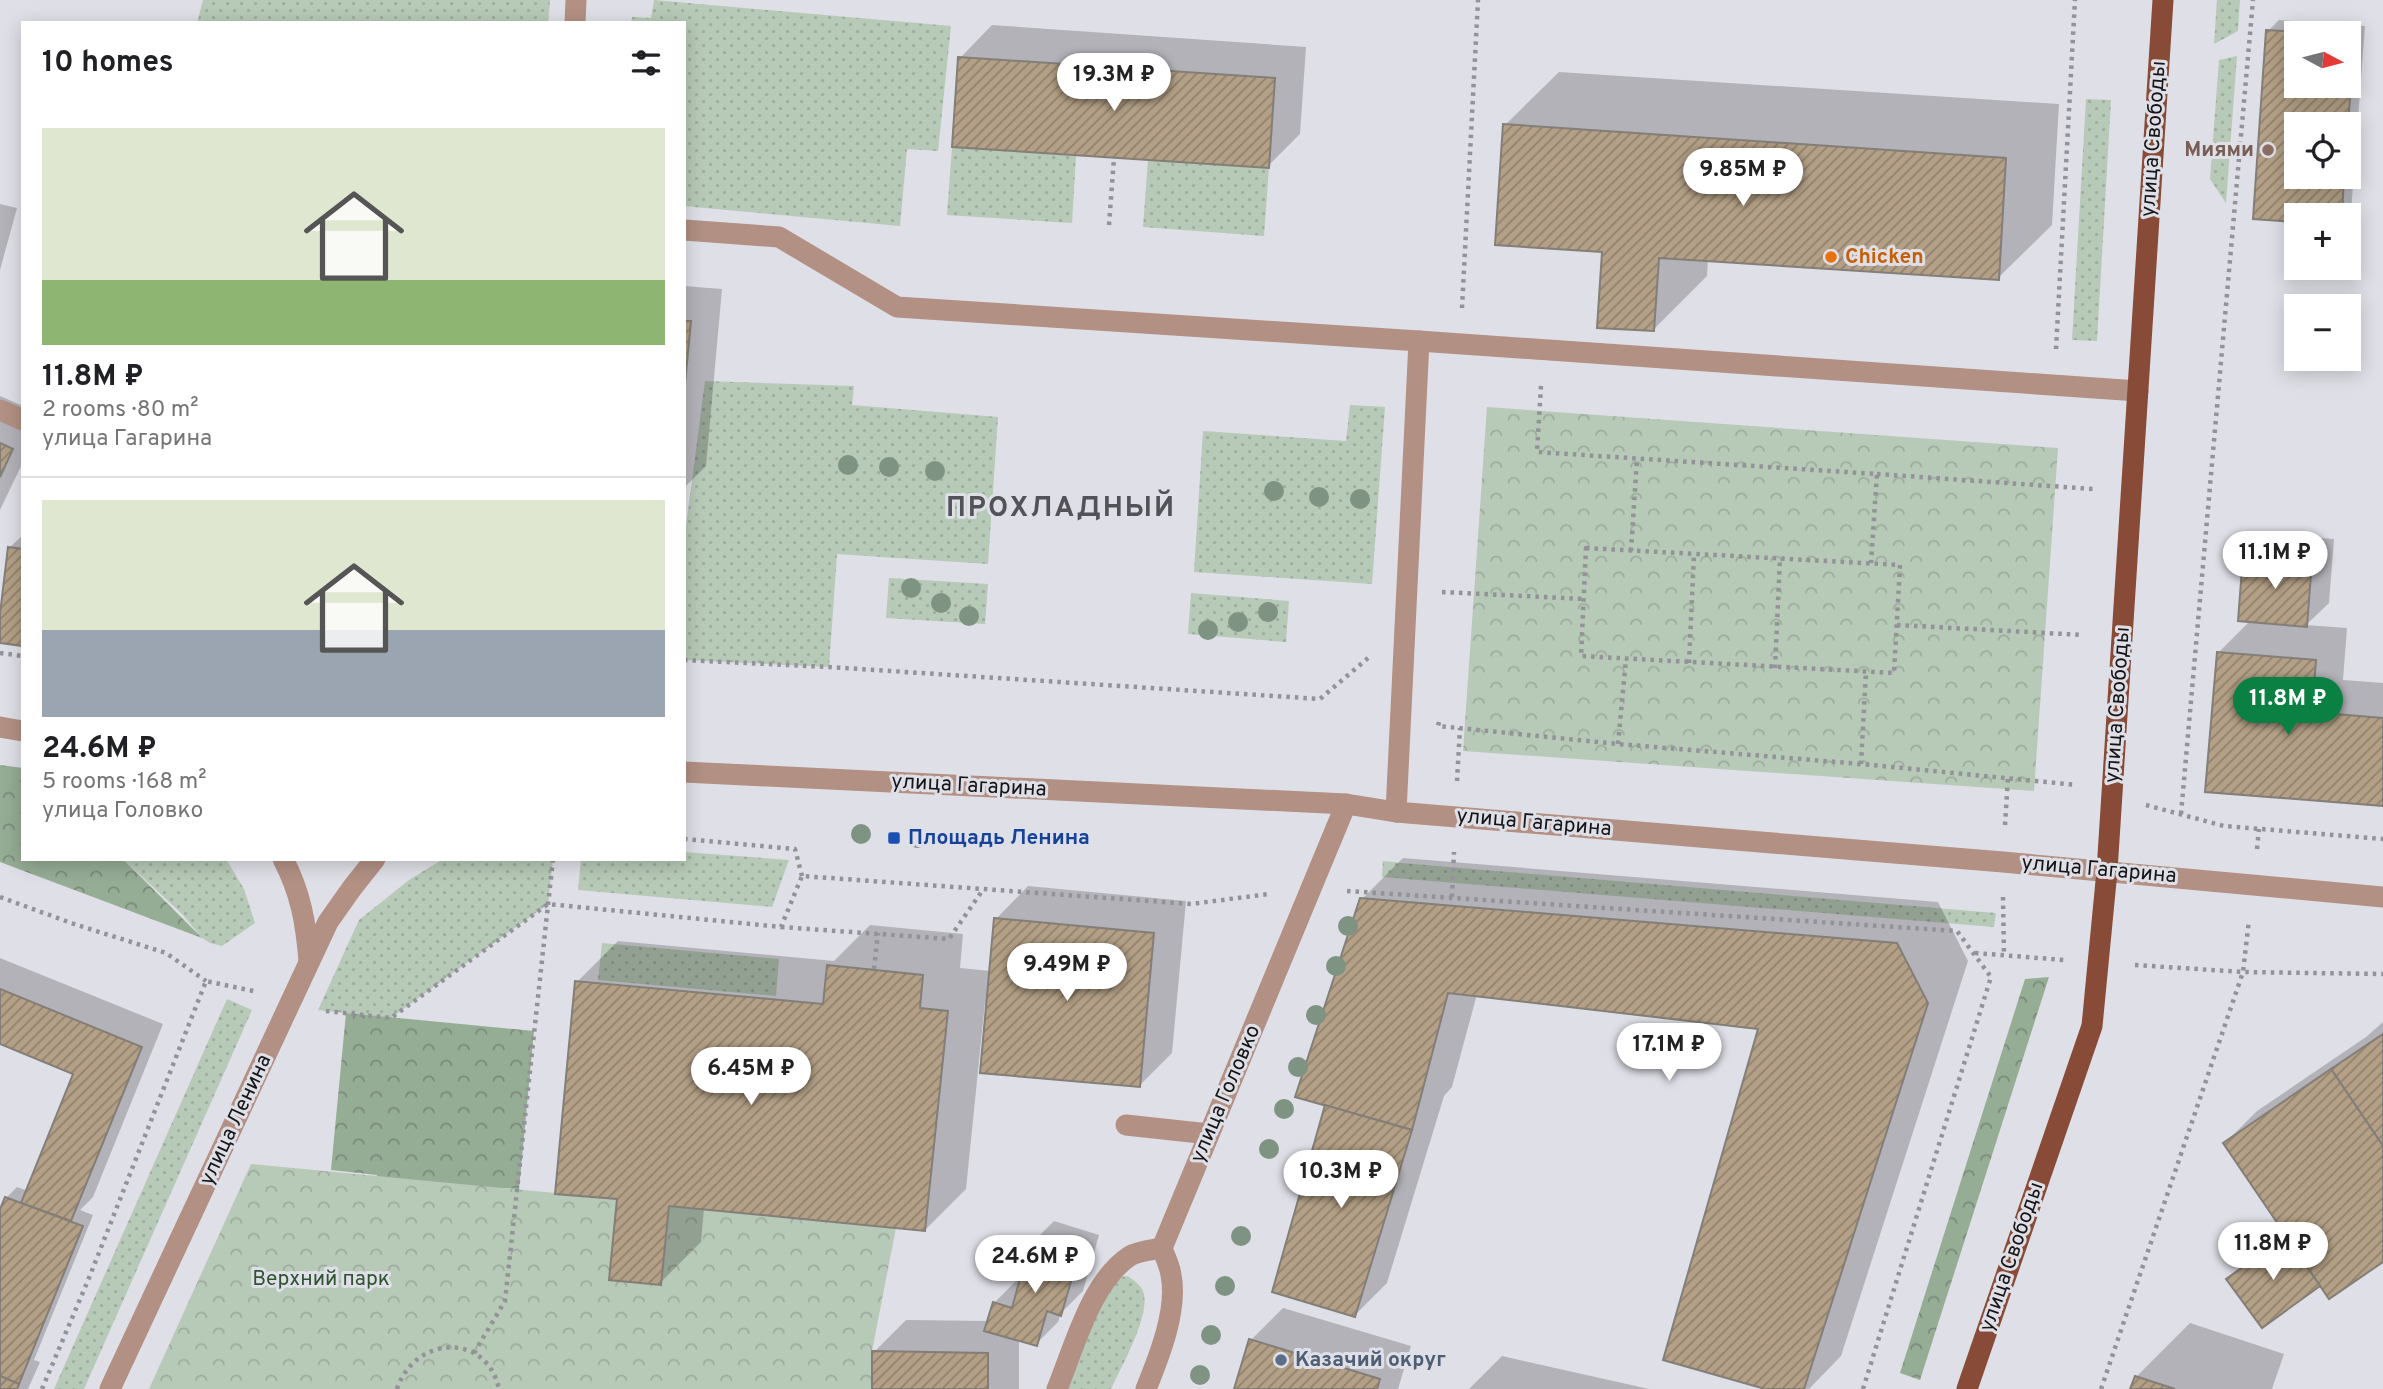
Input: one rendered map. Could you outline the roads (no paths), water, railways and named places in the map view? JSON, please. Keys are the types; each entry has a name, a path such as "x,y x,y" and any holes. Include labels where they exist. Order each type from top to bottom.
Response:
{"main road":[{"name":"улица Свободы","path":"1967,1389 2092,1026 2107,871 2163,0"}],"street":[{"path":"575,21 576,0"},
{"path":"686,230 779,237 897,307 2138,391"},
{"path":"1396,812 1419,341"},
{"path":"0,410 21,419"},
{"path":"0,727 21,730"},
{"name":"улица Гагарина","path":"686,772 1346,804 1396,812 2107,871 2383,897"},
{"name":"улица Головко","path":"1162,1248 1346,804"},
{"path":"284,861 292,876 305,918 309,964"},
{"name":"улица Ленина","path":"110,1389 328,922 373,861"},
{"path":"1126,1125 1209,1134"},
{"path":"1056,1389 1095,1297 1111,1271 1132,1254 1162,1248 1171,1275 1171,1305 1162,1349 1146,1389"}],"place":[{"name":"Миями","path":"2268,150"},
{"name":"Chicken","path":"1831,257"},
{"name":"Площадь Ленина","path":"894,838"},
{"name":"Казачий округ","path":"1281,1360"}],"district":[{"name":"ПРОХЛАДНЫЙ","path":"1061,509"}],"park label":[{"name":"Верхний парк","path":"321,1279"}]}
